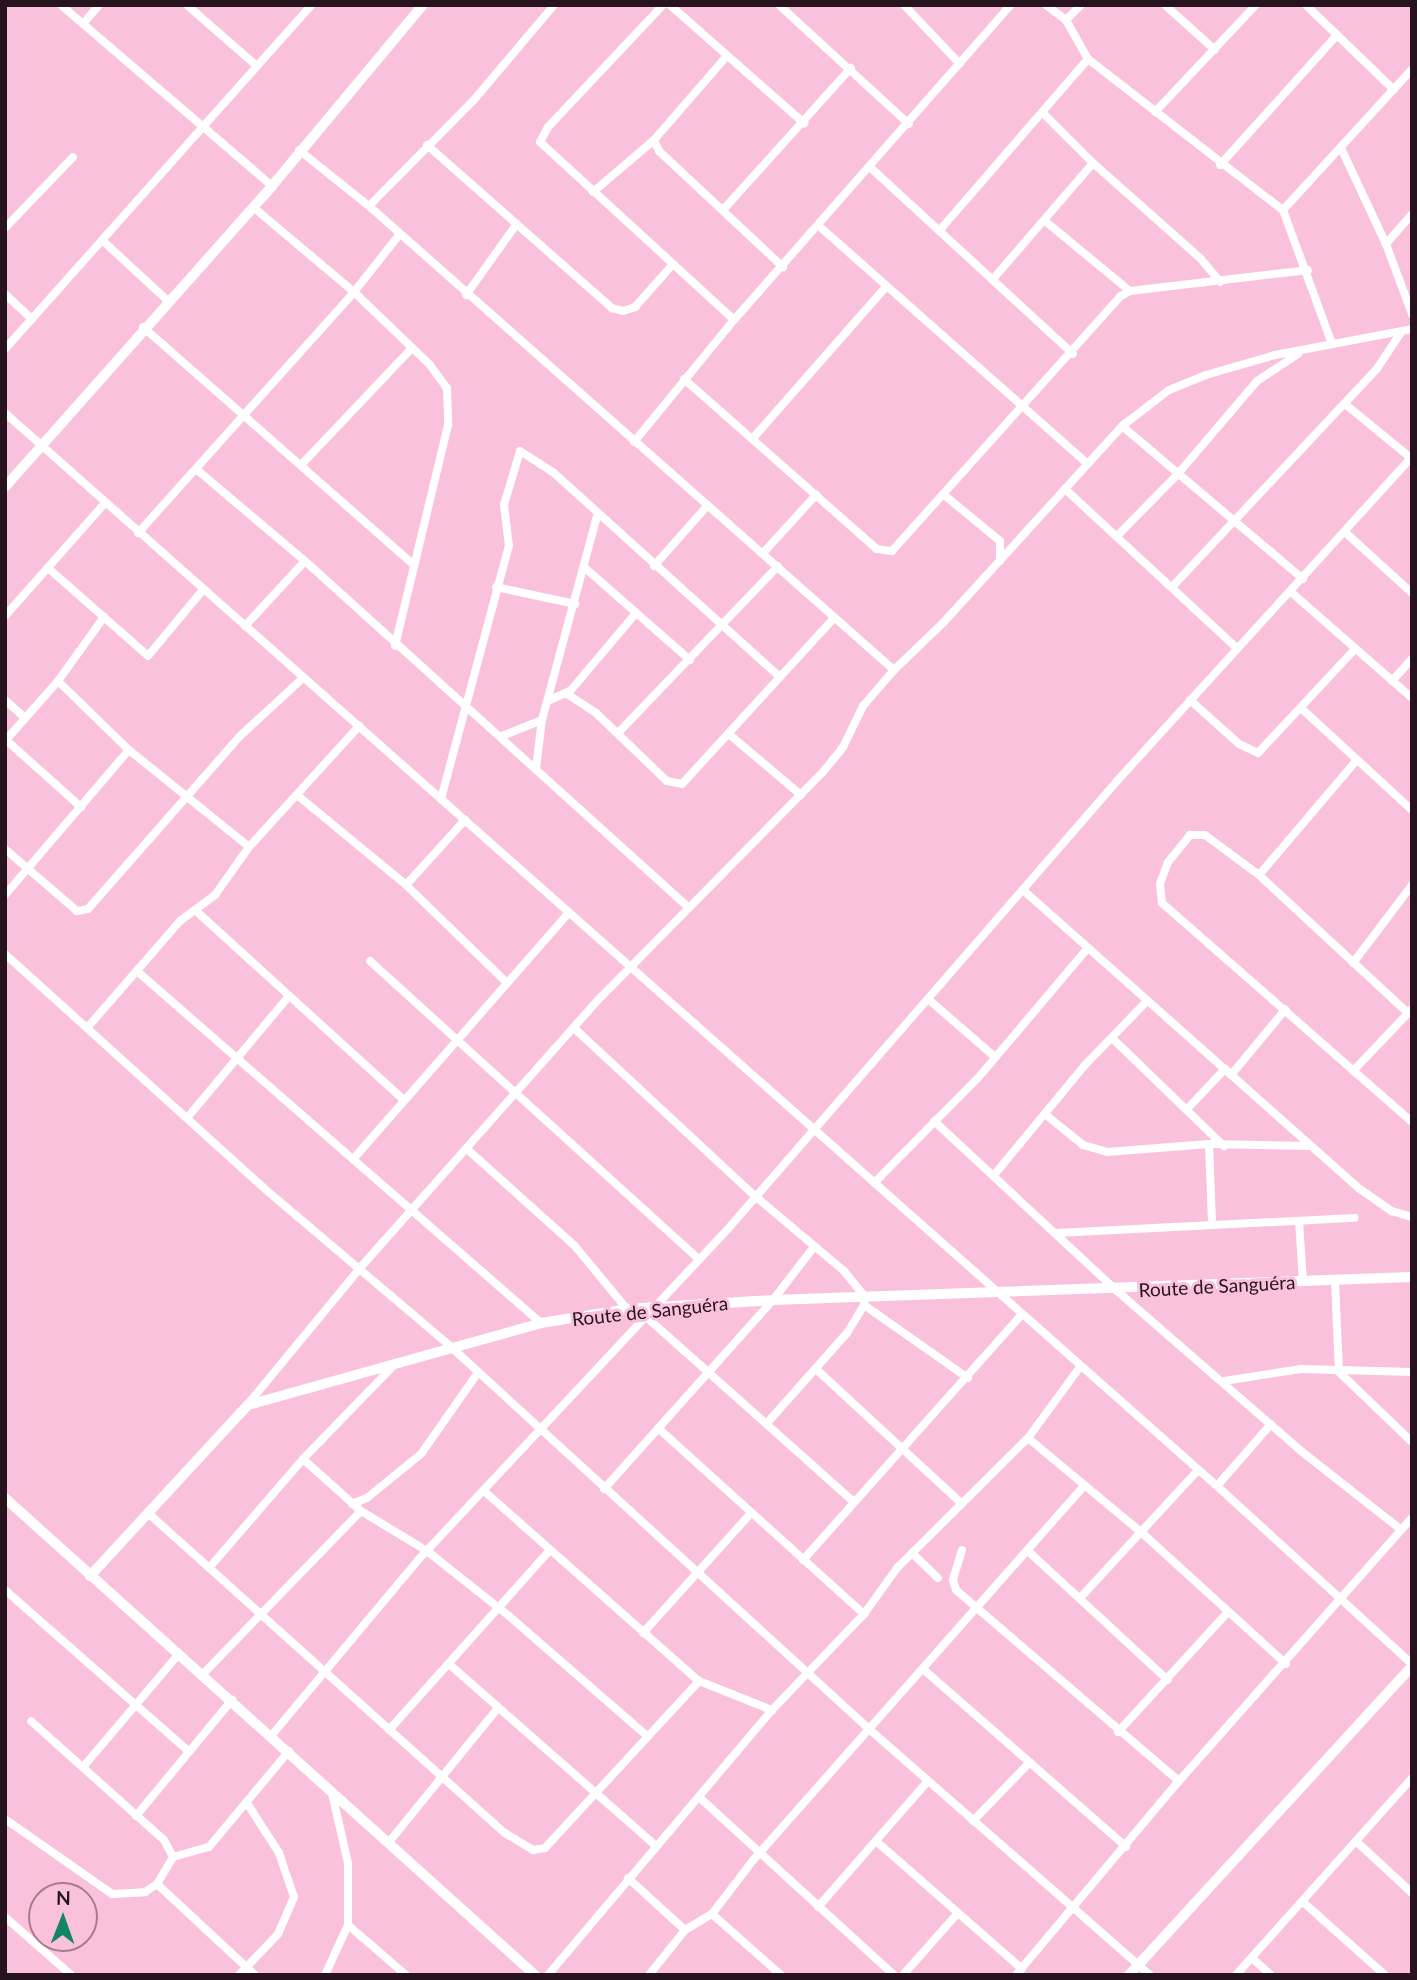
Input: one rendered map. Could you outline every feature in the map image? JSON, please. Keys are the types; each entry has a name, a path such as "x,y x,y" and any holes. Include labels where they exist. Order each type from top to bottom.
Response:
{"street":[{"path":"61,5 203,124 272,186"},
{"path":"83,24 99,5"},
{"path":"187,5 257,66"},
{"path":"197,15 205,5"},
{"path":"5,349 312,5"},
{"path":"5,487 143,327 272,186 299,150 422,5"},
{"path":"369,206 473,101 554,5"},
{"path":"663,5 542,134 541,144 734,320"},
{"path":"670,5 725,58 804,123"},
{"path":"779,5 851,68 909,124"},
{"path":"904,5 960,64"},
{"path":"634,442 734,320 872,169 1011,5"},
{"path":"1046,5 1066,20 1088,59 1283,211 1308,270 1332,344"},
{"path":"1066,20 1081,5"},
{"path":"1165,5 1215,50"},
{"path":"1155,112 1256,5"},
{"path":"1306,5 1394,90"},
{"path":"1220,164 1337,35"},
{"path":"593,192 654,140 725,58"},
{"path":"939,231 1088,59"},
{"path":"723,210 851,68"},
{"path":"1283,211 1412,69"},
{"path":"1042,112 1093,163 1201,259 1220,282"},
{"path":"654,140 659,151 783,267"},
{"path":"427,145 516,225 618,310 635,307 673,264"},
{"path":"1341,148 1386,244 1412,314"},
{"path":"299,150 369,206 466,295 894,670"},
{"path":"5,228 73,157"},
{"path":"993,279 1093,163"},
{"path":"872,169 1073,354"},
{"path":"253,206 354,292 412,348 447,388 449,413 395,646"},
{"path":"1386,244 1412,214"},
{"path":"1045,221 1130,291"},
{"path":"466,295 516,225"},
{"path":"819,226 1022,409 1088,464"},
{"path":"138,533 354,292 399,235"},
{"path":"103,241 168,301"},
{"path":"684,379 754,437 877,549 886,551 900,544 1130,291 1308,270"},
{"path":"754,437 886,287"},
{"path":"5,294 32,319"},
{"path":"143,327 414,565"},
{"path":"90,1576 248,1405 360,1268 628,967 836,758 863,706 894,670 1000,561 1122,426 1169,390 1259,360 1412,329"},
{"path":"1171,587 1236,522 1376,370 1402,331"},
{"path":"301,465 412,348"},
{"path":"1118,535 1177,475 1264,375 1304,351"},
{"path":"1259,360 1264,375"},
{"path":"271,1736 428,1551 815,1130 1190,700 1346,533 1411,457 1345,404"},
{"path":"5,413 202,591 304,677 568,914 1217,1486 1412,1665 1129,1975"},
{"path":"1122,426 1303,579"},
{"path":"441,799 463,705 510,538 505,496 520,451 554,473 597,516 780,677"},
{"path":"196,469 305,561 395,646 502,736 687,906"},
{"path":"1065,489 1118,535 1237,648"},
{"path":"943,494 1000,541"},
{"path":"763,553 816,495"},
{"path":"5,616 104,503"},
{"path":"654,566 708,505"},
{"path":"536,768 542,720 550,700 597,516"},
{"path":"1346,533 1411,590"},
{"path":"1000,541 1022,535"},
{"path":"1000,541 1000,561"},
{"path":"245,626 305,561"},
{"path":"618,733 778,566"},
{"path":"584,567 690,660"},
{"path":"48,568 148,656 202,591"},
{"path":"496,587 575,604"},
{"path":"1291,592 1354,650 1412,698"},
{"path":"550,700 567,694 636,612"},
{"path":"81,807 6,741 58,681 104,617"},
{"path":"567,694 618,733 677,785 688,780 835,617"},
{"path":"1190,700 1254,754 1266,749 1354,650"},
{"path":"1392,681 1412,659"},
{"path":"5,849 83,911 239,737 304,677"},
{"path":"58,681 129,750 249,847"},
{"path":"5,700 25,718"},
{"path":"1302,709 1412,810"},
{"path":"502,736 542,720"},
{"path":"87,1028 180,921 215,895 249,847 359,726"},
{"path":"730,735 801,795"},
{"path":"5,895 129,750"},
{"path":"1259,875 1357,760"},
{"path":"297,795 406,886 507,983"},
{"path":"406,886 465,820"},
{"path":"1353,1071 1410,1011 1353,963 1259,875 1195,832 1168,862 1159,899 1353,1071 1412,1122"},
{"path":"1353,963 1412,885"},
{"path":"1024,890 1360,1189 1392,1211 1412,1217"},
{"path":"195,910 404,1100"},
{"path":"355,1157 568,914"},
{"path":"874,1183 995,1057 1088,948"},
{"path":"5,954 187,1118 451,1347 477,1374 811,1673 869,1729 1150,1975"},
{"path":"370,961 697,1258"},
{"path":"138,972 355,1157 541,1324"},
{"path":"187,1118 240,1058 289,996"},
{"path":"928,999 995,1057"},
{"path":"994,1175 1147,1000"},
{"path":"1188,1108 1228,1072 1285,1010"},
{"path":"574,1028 755,1196 844,1271 864,1301 968,1378"},
{"path":"1112,1038 1188,1108 1224,1146"},
{"path":"1046,1115 1083,1145 1099,1152 1209,1144 1311,1146"},
{"path":"934,1121 1117,1291 1271,1424 1400,1529"},
{"path":"1209,1144 1212,1223"},
{"path":"467,1149 574,1245 606,1277 627,1309"},
{"path":"1056,1233 1212,1223 1355,1218"},
{"path":"1299,1221 1303,1282"},
{"path":"604,1489 773,1300 814,1247"},
{"name":"Route de Sanguéra","path":"248,1405 541,1324 627,1309 647,1312 773,1300 864,1301 1412,1278"},
{"path":"1335,1281 1339,1372 1412,1442"},
{"path":"767,1423 817,1370 864,1301"},
{"path":"647,1312 854,1502"},
{"path":"803,1560 902,1445 968,1378 1021,1315"},
{"path":"209,1568 303,1459 394,1365"},
{"path":"548,1975 772,1710 811,1673 864,1614 912,1553 960,1502 1028,1438 1080,1367"},
{"path":"817,1370 902,1445 960,1502"},
{"path":"1224,1381 1288,1370 1412,1372"},
{"path":"352,1504 367,1498 426,1448 477,1374"},
{"path":"1217,1486 1271,1424"},
{"path":"658,1428 864,1614"},
{"path":"1028,1438 1083,1487 1141,1532 1286,1664"},
{"path":"303,1459 361,1511 428,1551 499,1608 647,1736"},
{"path":"1080,1598 1198,1470"},
{"path":"650,1975 685,1930 712,1913 759,1853 1083,1487"},
{"path":"484,1491 699,1681 772,1710"},
{"path":"5,1498 535,1975"},
{"path":"202,1675 361,1511"},
{"path":"148,1513 505,1833 538,1851 597,1795 699,1681"},
{"path":"643,1633 751,1513"},
{"path":"876,1841 1019,1972 1074,1910 1179,1781 1286,1664 1412,1518"},
{"path":"389,1730 550,1550"},
{"path":"962,1550 953,1585 976,1609 1179,1781"},
{"path":"1028,1551 1168,1680"},
{"path":"912,1553 938,1578"},
{"path":"5,1590 188,1751"},
{"path":"1118,1732 1228,1612"},
{"path":"83,1767 178,1655"},
{"path":"449,1664 656,1846"},
{"path":"923,1669 1126,1847"},
{"path":"136,1816 232,1700"},
{"path":"389,1842 440,1775 498,1708"},
{"path":"31,1721 164,1840 173,1857"},
{"path":"6,1822 103,1892 134,1895 157,1884 173,1857 209,1847 289,1751"},
{"path":"973,1821 1030,1762"},
{"path":"818,1907 928,1781"},
{"path":"1236,1975 1410,1784"},
{"path":"325,1975 348,1925 348,1863 332,1793"},
{"path":"699,1797 894,1975"},
{"path":"239,1975 278,1934 294,1897 279,1853 247,1802"},
{"path":"1357,1842 1412,1893"},
{"path":"628,1878 685,1930"},
{"path":"157,1884 255,1975"},
{"path":"1303,1902 1385,1975"},
{"path":"712,1913 781,1975"},
{"path":"903,1975 957,1914"},
{"path":"5,1917 71,1975"},
{"path":"348,1925 406,1975"},
{"path":"1252,1958 1271,1975"},
{"path":"1123,1975 1137,1964"}]}
